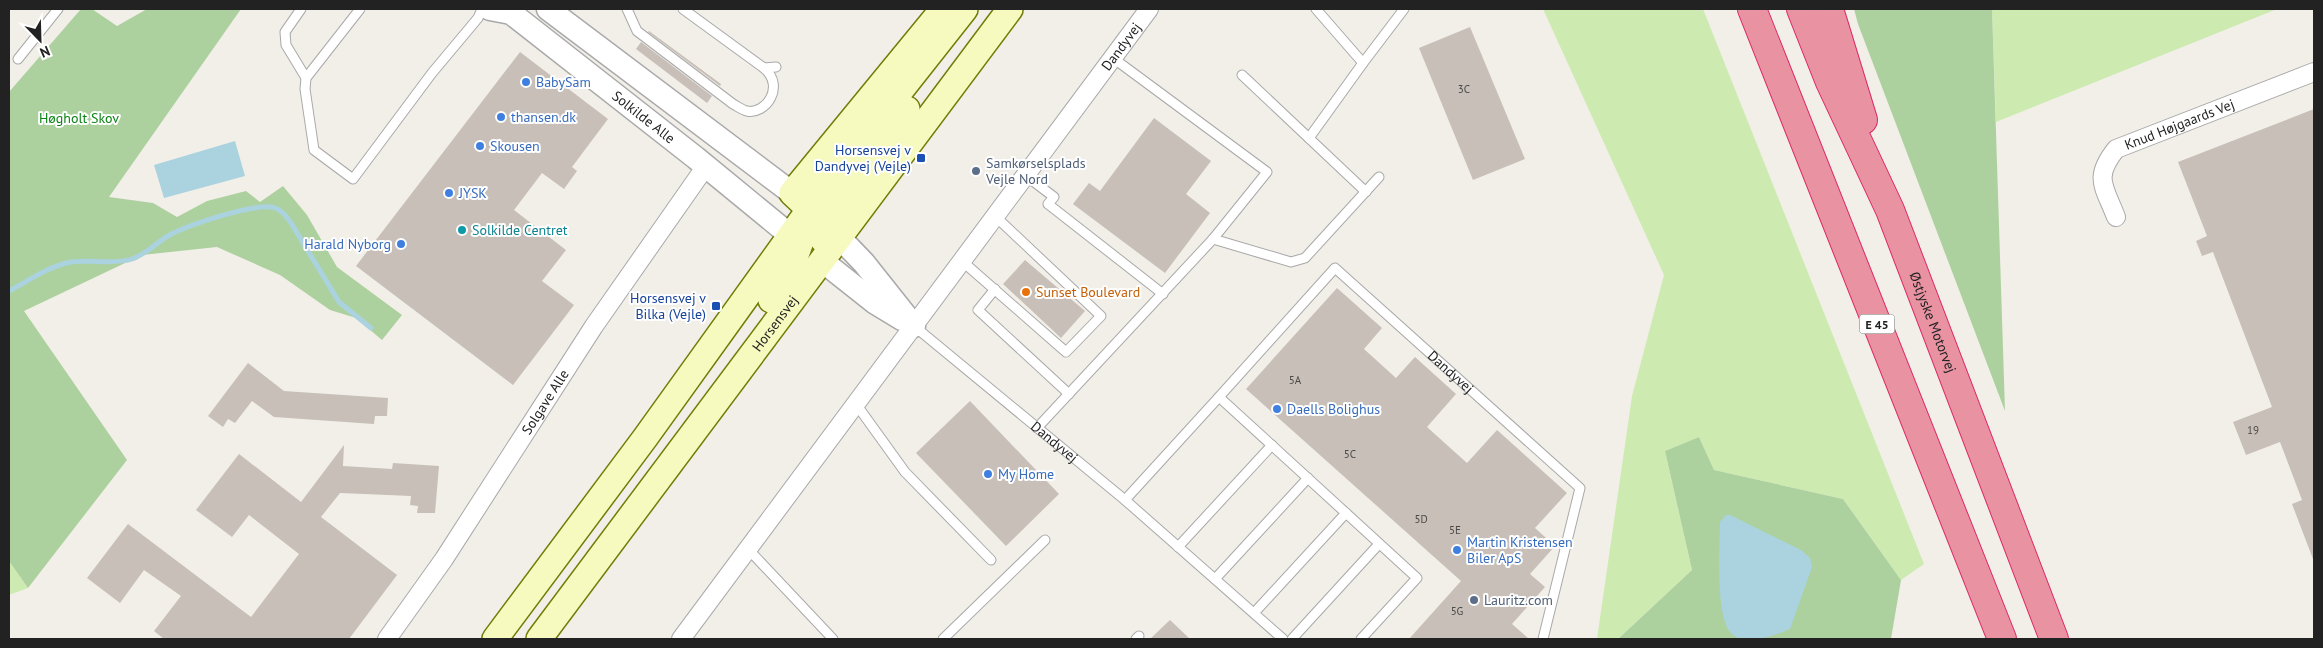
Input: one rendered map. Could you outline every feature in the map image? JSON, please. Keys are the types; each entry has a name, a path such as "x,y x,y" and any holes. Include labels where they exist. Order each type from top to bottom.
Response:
{"highway":[{"name":"E 45","path":"1752,9 2002,639"},
{"name":"Østjyske Motorvej","path":"1801,9 1830,82 1890,210 2054,639"},
{"path":"1828,9 1890,210"}],"main road":[{"path":"825,223 792,193 943,9"},
{"name":"Horsensvej","path":"539,639 821,260 825,223 965,9"},
{"name":"Horsensvej","path":"500,638 645,438 796,240 825,223 963,75 1010,9"},
{"path":"710,409 729,359 789,275 796,240 821,260"},
{"path":"523,639 522,635 532,613 624,489 645,438"}],"street":[{"name":"Solkilde Alle","path":"490,9 511,14 706,166 796,240"},
{"name":"Solkilde Alle","path":"548,9 792,193"},
{"name":"Dandyvej","path":"681,639 749,550 1149,9"},
{"name":"Knud Højgaards Vej","path":"2116,217 2102,180 2104,165 2116,149 2314,72"},
{"name":"Solgave Alle","path":"387,639 444,559 594,326 706,166"},
{"name":"Dandyvej","path":"825,223 864,263 914,326"},
{"name":"Dandyvej","path":"821,260 874,302 914,326"}],"lane":[{"path":"18,59 58,9"},
{"path":"301,9 285,32 286,45 306,78"},
{"path":"360,9 306,78 305,90 314,150 352,178 432,73 478,18 482,9"},
{"path":"627,9 637,31 733,104 748,112 759,110 774,94 775,83 771,74 684,9"},
{"path":"1316,9 1362,63"},
{"path":"1309,138 1362,63 1404,9"},
{"path":"1037,428 1213,239 1267,172 1113,58"},
{"path":"764,68 776,67"},
{"path":"1242,75 1366,192"},
{"path":"1025,175 1054,197 1048,204 1163,294"},
{"path":"1213,239 1292,262 1305,258 1380,177"},
{"path":"962,261 1066,352 1101,316 995,216"},
{"name":"Dandyvej","path":"1219,397 1335,268 1580,488 1543,639"},
{"path":"995,289 978,310 1069,394"},
{"name":"Dandyvej","path":"914,326 1125,500 1283,639"},
{"path":"1125,500 1219,397 1417,578 1361,639"},
{"path":"856,404 905,472 991,560"},
{"path":"1178,547 1272,445"},
{"path":"1215,579 1308,478"},
{"path":"1254,613 1346,513"},
{"path":"943,639 1046,540"},
{"path":"1292,639 1379,544"},
{"path":"749,550 833,639"}],"green space":[{"name":"Høgholt Skov","path":"81,9 92,9 117,26 147,9 241,9 109,197 153,203 177,217 207,201 246,191 260,202 283,186 307,215 337,267 402,315 382,340 356,318 330,310 280,275 217,247 142,255 24,311 127,460 28,588 9,561 9,92"},
{"path":"1543,9 1703,9 1924,564 1901,580 1843,499 1714,470 1699,437 1665,451 1692,570 1618,639 1597,639 1632,396 1664,275"},
{"path":"1854,9 1992,9 2005,411 1858,24"},
{"path":"1992,9 2277,9 1996,122"},
{"path":"1699,437 1714,470 1843,499 1901,580 1891,639 1618,639 1692,570 1665,451"},
{"path":"9,561 28,588 9,595"}],"water":[{"path":"235,141 245,176 164,198 154,165"},
{"path":"1726,515 1730,515 1801,550 1810,558 1812,567 1790,629 1777,634 1752,639 1737,637 1731,633 1726,624 1720,597 1720,522"}],"building":[{"path":"1470,27 1525,159 1473,180 1419,48"},
{"path":"648,32 721,84 720,86"},
{"path":"641,42 712,96 707,103 636,49"},
{"name":"Solkilde Centret","path":"520,52 608,119 572,167 577,171 564,189 542,173 514,210 566,250 542,281 574,305 513,385 356,266"},
{"path":"2314,109 2313,559 2292,504 2302,500 2280,442 2246,455 2233,422 2272,407 2213,252 2202,256 2196,241 2207,236 2178,162"},
{"path":"1154,118 1211,161 1186,194 1210,213 1165,273 1073,204 1089,183 1100,191"},
{"path":"1025,260 1085,311 1061,338 1003,284"},
{"path":"1337,288 1382,328 1364,349 1396,378 1415,357 1456,394 1427,427 1467,463 1497,430 1567,493 1535,528 1555,546 1530,574 1545,587 1512,624 1529,639 1409,639 1461,581 1246,389"},
{"path":"248,363 284,391 388,398 387,416 375,416 374,424 274,417 252,401 235,423 228,419 223,427 208,416"},
{"name":"My Home","path":"970,401 1059,494 1006,546 916,453"},
{"path":"344,445 343,466 392,469 393,463 439,466 435,513 417,513 418,506 410,505 411,496 340,493 321,517 397,575 349,639 164,639 154,631 181,596 144,570 120,603 87,578 128,524 251,617 299,554 249,515 232,537 196,510 239,454 301,502"},
{"path":"1170,620 1190,639 1150,639"}],"waterway":[{"path":"9,291 47,270 63,264 79,261 125,261 142,254 168,236 189,227 234,212 271,207 280,211 291,223 339,302 371,328"}],"place":[{"name":"BabySam","path":"526,82"},
{"name":"thansen.dk","path":"501,117"},
{"name":"Skousen","path":"480,146"},
{"name":"Horsensvej v Dandyvej (Vejle)","path":"921,158"},
{"name":"Samkørselsplads Vejle Nord","path":"976,171"},
{"name":"JYSK","path":"449,193"},
{"name":"Solkilde Centret","path":"462,230"},
{"name":"Harald Nyborg","path":"401,244"},
{"name":"Sunset Boulevard","path":"1026,292"},
{"name":"Horsensvej v Bilka (Vejle)","path":"716,306"},
{"name":"Daells Bolighus","path":"1277,409"},
{"name":"My Home","path":"988,474"},
{"name":"Martin Kristensen Biler ApS","path":"1457,550"},
{"name":"Lauritz.com","path":"1474,600"}]}
